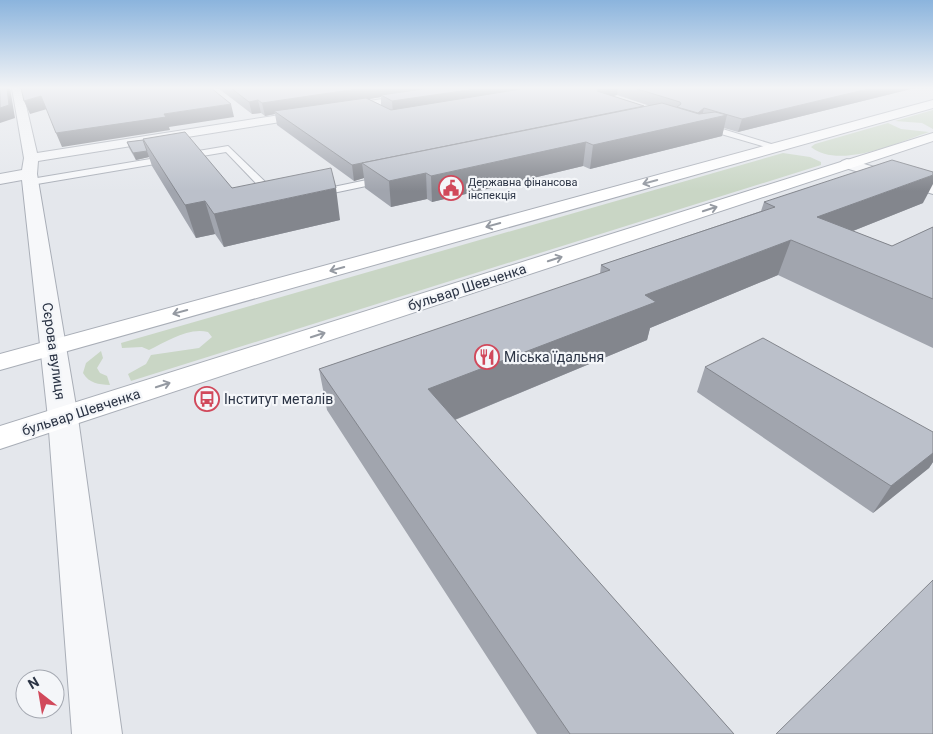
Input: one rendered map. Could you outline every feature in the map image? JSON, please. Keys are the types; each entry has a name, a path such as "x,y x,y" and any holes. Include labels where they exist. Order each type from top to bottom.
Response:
{"main road":[{"path":"0,362 867,122"},
{"name":"бульвар Шевченка","path":"0,438 933,136"},
{"path":"780,146 847,164"}],"street":[{"name":"Сєрова вулиця","path":"23,122 31,172 63,418 96,734"},
{"path":"0,179 259,122"},
{"path":"847,164 933,190"}],"lane":[{"path":"694,127 711,128 780,146"},
{"path":"31,172 228,149 280,202 396,176"}],"green space":[{"path":"912,122 933,122 933,129 922,123"},
{"path":"888,123 901,129 929,132 886,147 853,155 837,156 823,153 811,147 815,144"},
{"path":"783,153 810,157 821,162 821,165 131,381 128,374 146,364 151,355 199,348 212,337 208,332 185,333 149,350 142,347 122,348 121,343"},
{"path":"101,351 103,358 97,368 100,373 107,376 110,385 91,381 83,373 86,363"}],"building":[{"path":"52,122 130,122 56,133"},
{"path":"290,122 564,122 352,165"},
{"path":"566,122 695,122 593,145 586,142 431,176 426,173 389,181 362,163"},
{"path":"185,132 232,188 331,168 336,188 214,214 205,201 185,205 143,139"},
{"path":"143,140 147,151 133,153 127,142"},
{"path":"892,160 933,172 933,175 817,217 892,246 933,227 933,299 791,240 645,295 656,302 428,389 734,734 570,734 319,369 610,270 601,265 775,207 764,202"},
{"path":"763,338 933,432 933,453 891,486 705,367"},
{"path":"933,580 933,734 776,734"}],"place":[{"name":"Державна фінансова інспекція","path":"451,188"},
{"name":"Міська їдальня","path":"487,357"},
{"name":"Інститут металів","path":"207,399"}]}
